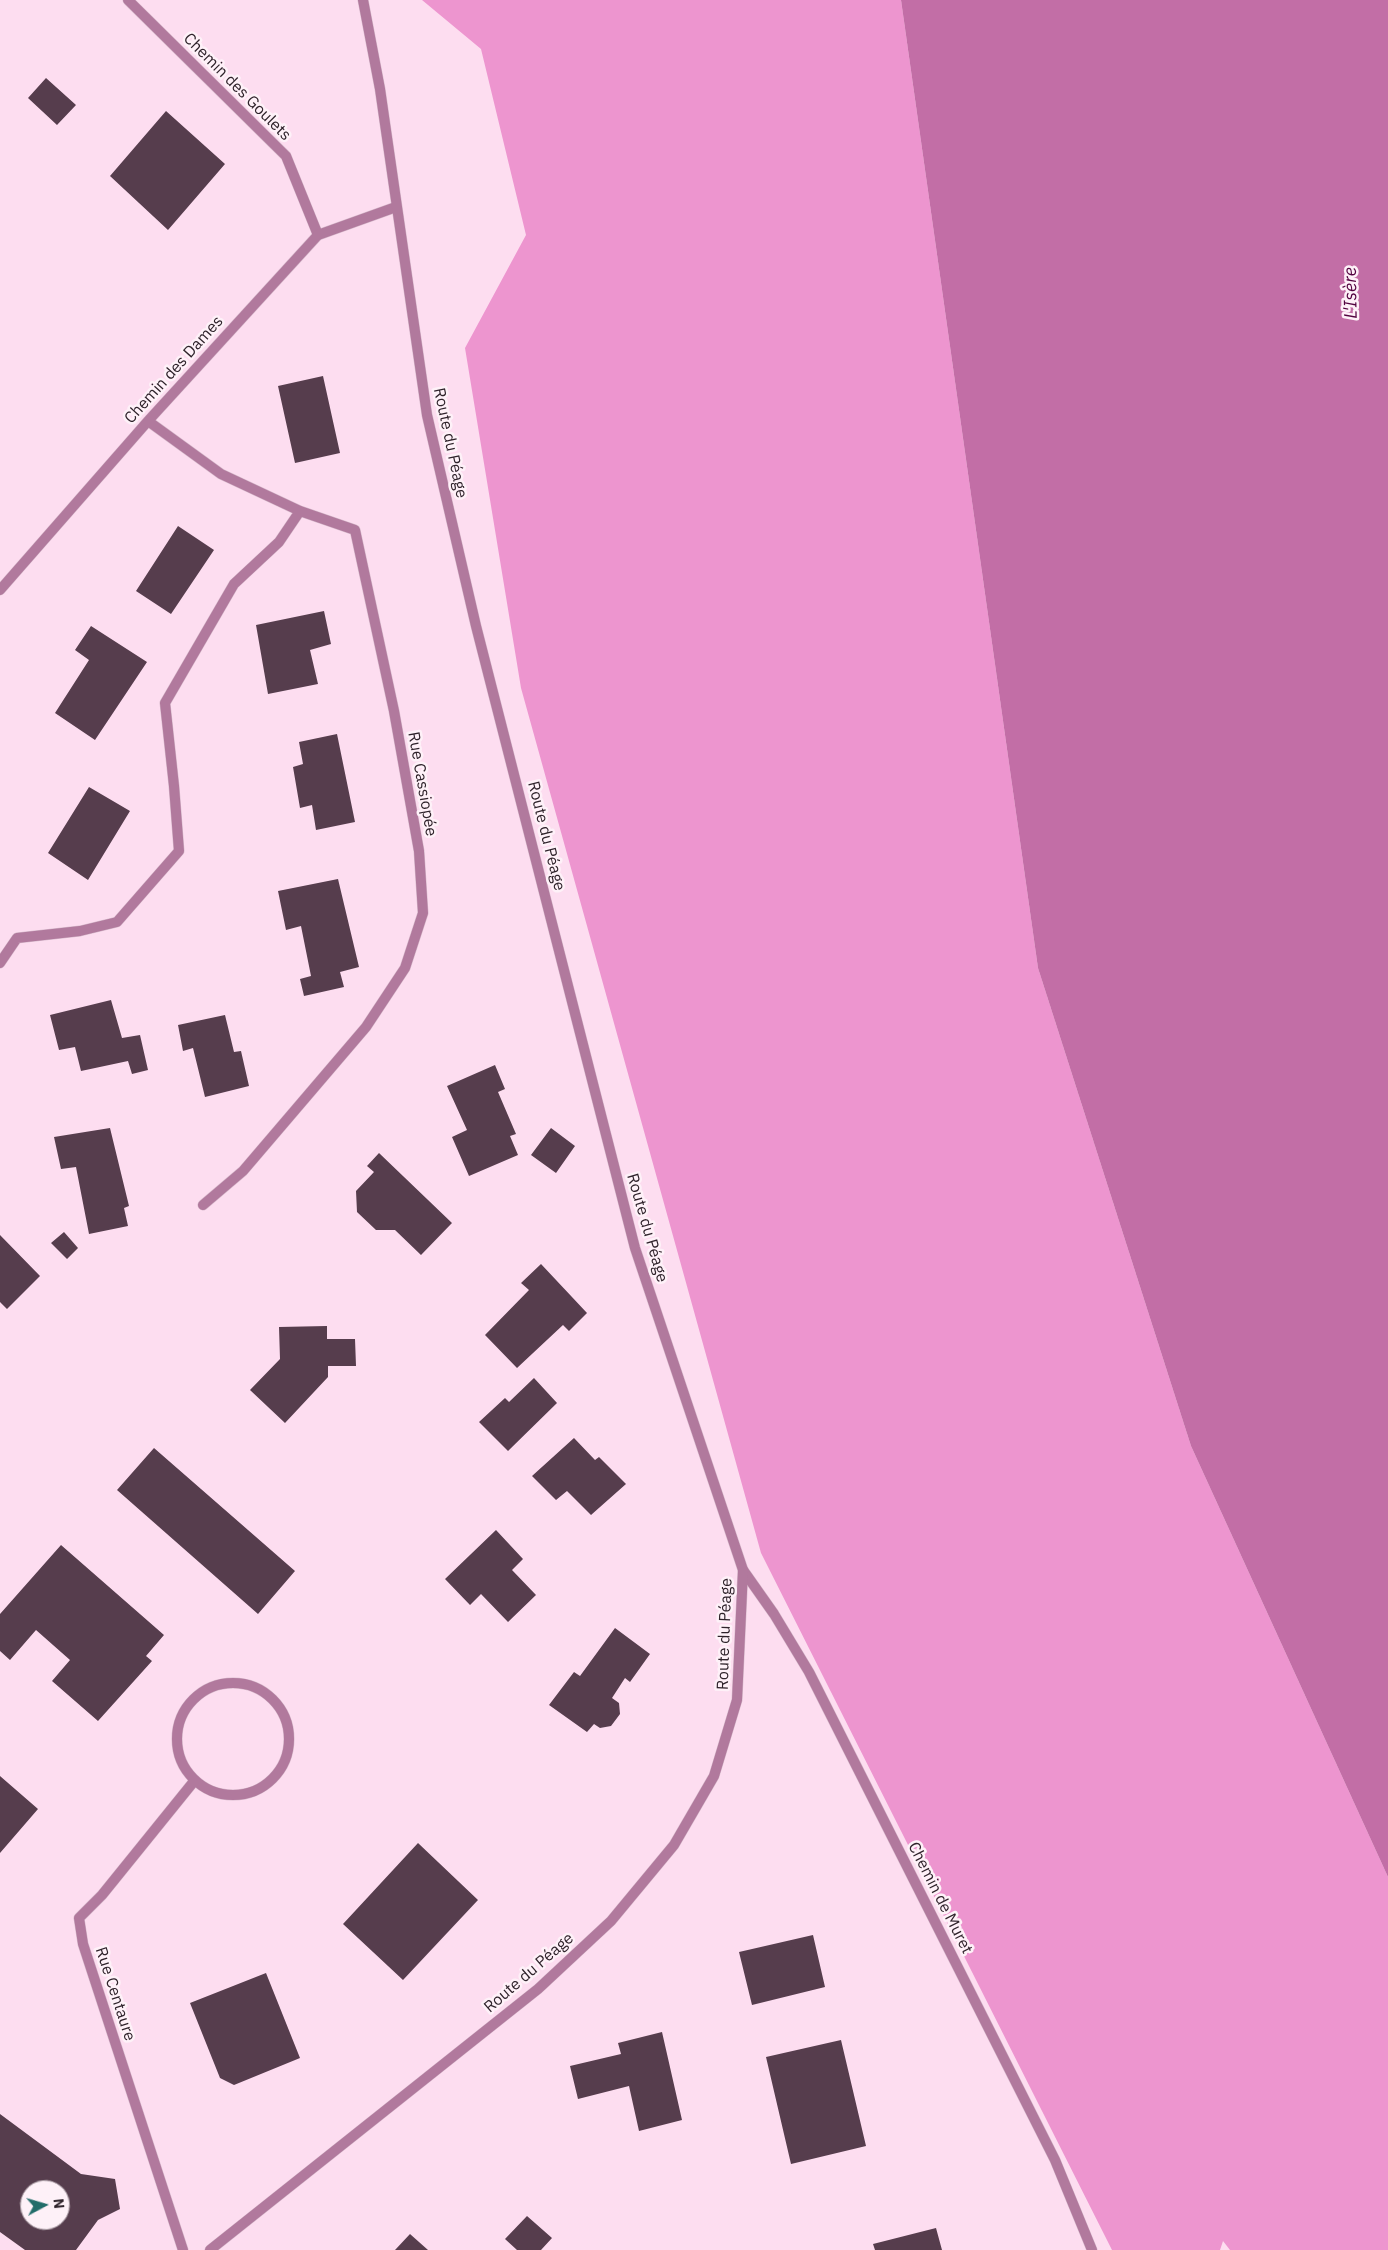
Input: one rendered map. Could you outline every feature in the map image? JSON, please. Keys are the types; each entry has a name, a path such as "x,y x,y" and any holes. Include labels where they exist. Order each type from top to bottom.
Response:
{"street":[{"name":"Chemin des Goulets","path":"128,0 286,156 318,235"},
{"name":"Route du Péage","path":"210,2250 538,1989 611,1921 674,1845 714,1776 737,1700 743,1570 635,1248 481,646 426,415 380,89 364,0"},
{"name":"Chemin des Dames","path":"0,590 148,421 318,235 396,207"},
{"name":"Rue Cassiopée","path":"148,421 220,474 300,511 355,530 397,730 419,851 423,913 404,968 366,1027 242,1171 203,1205"},
{"path":"0,964 17,938 80,931 117,922 179,851 165,703 234,584 279,542 300,511"},
{"name":"Chemin de Muret","path":"743,1570 774,1614 809,1672 1055,2160 1092,2250"},
{"path":"236,1682 260,1689 275,1702 284,1715 289,1734 289,1745 284,1764 272,1779 261,1788 242,1794 223,1794 211,1790 195,1780 187,1771 179,1753 177,1738 181,1718 191,1701 217,1684 236,1682"},
{"name":"Rue Centaure","path":"183,2250 83,1944 79,1918 102,1895 195,1780"}],"shaded area":[{"path":"422,0 901,0 1038,968 1191,1446 1388,1877 1388,2250 1230,2250 1223,2241 1220,2250 1112,2250 761,1553 521,688 465,348 526,235 481,49"}],"water":[{"name":"L'Isère","path":"901,0 1388,0 1388,1877 1191,1446 1038,968"}],"building":[{"path":"46,78 76,105 57,125 28,98"},
{"path":"166,111 225,164 168,230 110,176"},
{"path":"323,376 340,453 295,463 278,386"},
{"path":"178,526 214,550 171,614 136,591"},
{"path":"324,611 331,644 310,650 318,684 268,694 256,625"},
{"path":"91,626 147,662 95,740 55,713 89,660 75,650"},
{"path":"337,734 355,822 316,830 312,805 300,808 293,767 303,764 299,742"},
{"path":"89,787 130,811 88,880 48,853"},
{"path":"338,879 359,967 340,972 344,987 304,996 300,979 311,976 301,926 286,930 278,891"},
{"path":"111,1000 122,1038 140,1035 148,1070 132,1074 128,1061 81,1071 75,1047 59,1050 50,1015"},
{"path":"225,1015 234,1052 241,1051 249,1086 205,1097 193,1048 183,1051 178,1025"},
{"path":"495,1065 505,1089 498,1092 516,1134 510,1136 518,1155 469,1176 452,1137 467,1130 447,1086"},
{"path":"110,1128 129,1206 124,1208 128,1226 89,1234 76,1167 61,1169 54,1137"},
{"path":"551,1128 575,1146 556,1173 531,1155"},
{"path":"379,1153 452,1223 421,1255 395,1230 376,1230 357,1212 356,1191 374,1172 367,1166"},
{"path":"64,1232 78,1248 67,1259 51,1243"},
{"path":"0,1235 40,1276 7,1309 0,1302"},
{"path":"541,1264 587,1313 569,1331 563,1325 517,1368 485,1335 529,1290 521,1283"},
{"path":"327,1326 327,1339 355,1339 356,1366 328,1366 328,1377 285,1423 250,1390 280,1359 279,1327"},
{"path":"534,1378 557,1403 508,1451 479,1422 505,1398 509,1402"},
{"path":"574,1438 595,1460 599,1457 626,1484 591,1515 567,1491 556,1500 532,1476"},
{"path":"154,1448 295,1571 258,1614 117,1490"},
{"path":"496,1530 523,1559 512,1570 536,1595 508,1622 481,1594 470,1605 445,1579"},
{"path":"61,1545 164,1635 146,1656 152,1661 98,1721 52,1681 70,1660 36,1630 10,1660 0,1651 0,1614"},
{"path":"615,1628 650,1654 630,1682 625,1678 612,1698 619,1703 620,1714 611,1726 600,1728 594,1724 587,1732 549,1705 574,1672 580,1676"},
{"path":"0,1776 38,1809 0,1853"},
{"path":"418,1843 478,1900 403,1980 343,1924"},
{"path":"813,1935 825,1987 752,2005 739,1952"},
{"path":"266,1973 300,2058 234,2085 220,2078 190,2003"},
{"path":"662,2032 682,2120 639,2131 629,2086 578,2099 570,2066 621,2054 618,2043"},
{"path":"841,2040 866,2146 791,2164 766,2057"},
{"path":"0,2114 81,2174 115,2179 120,2209 98,2220 76,2250 25,2250 0,2232"},
{"path":"527,2216 552,2238 541,2250 517,2250 505,2239"},
{"path":"936,2228 942,2250 875,2250 873,2244"},
{"path":"410,2234 428,2250 395,2250"}]}
